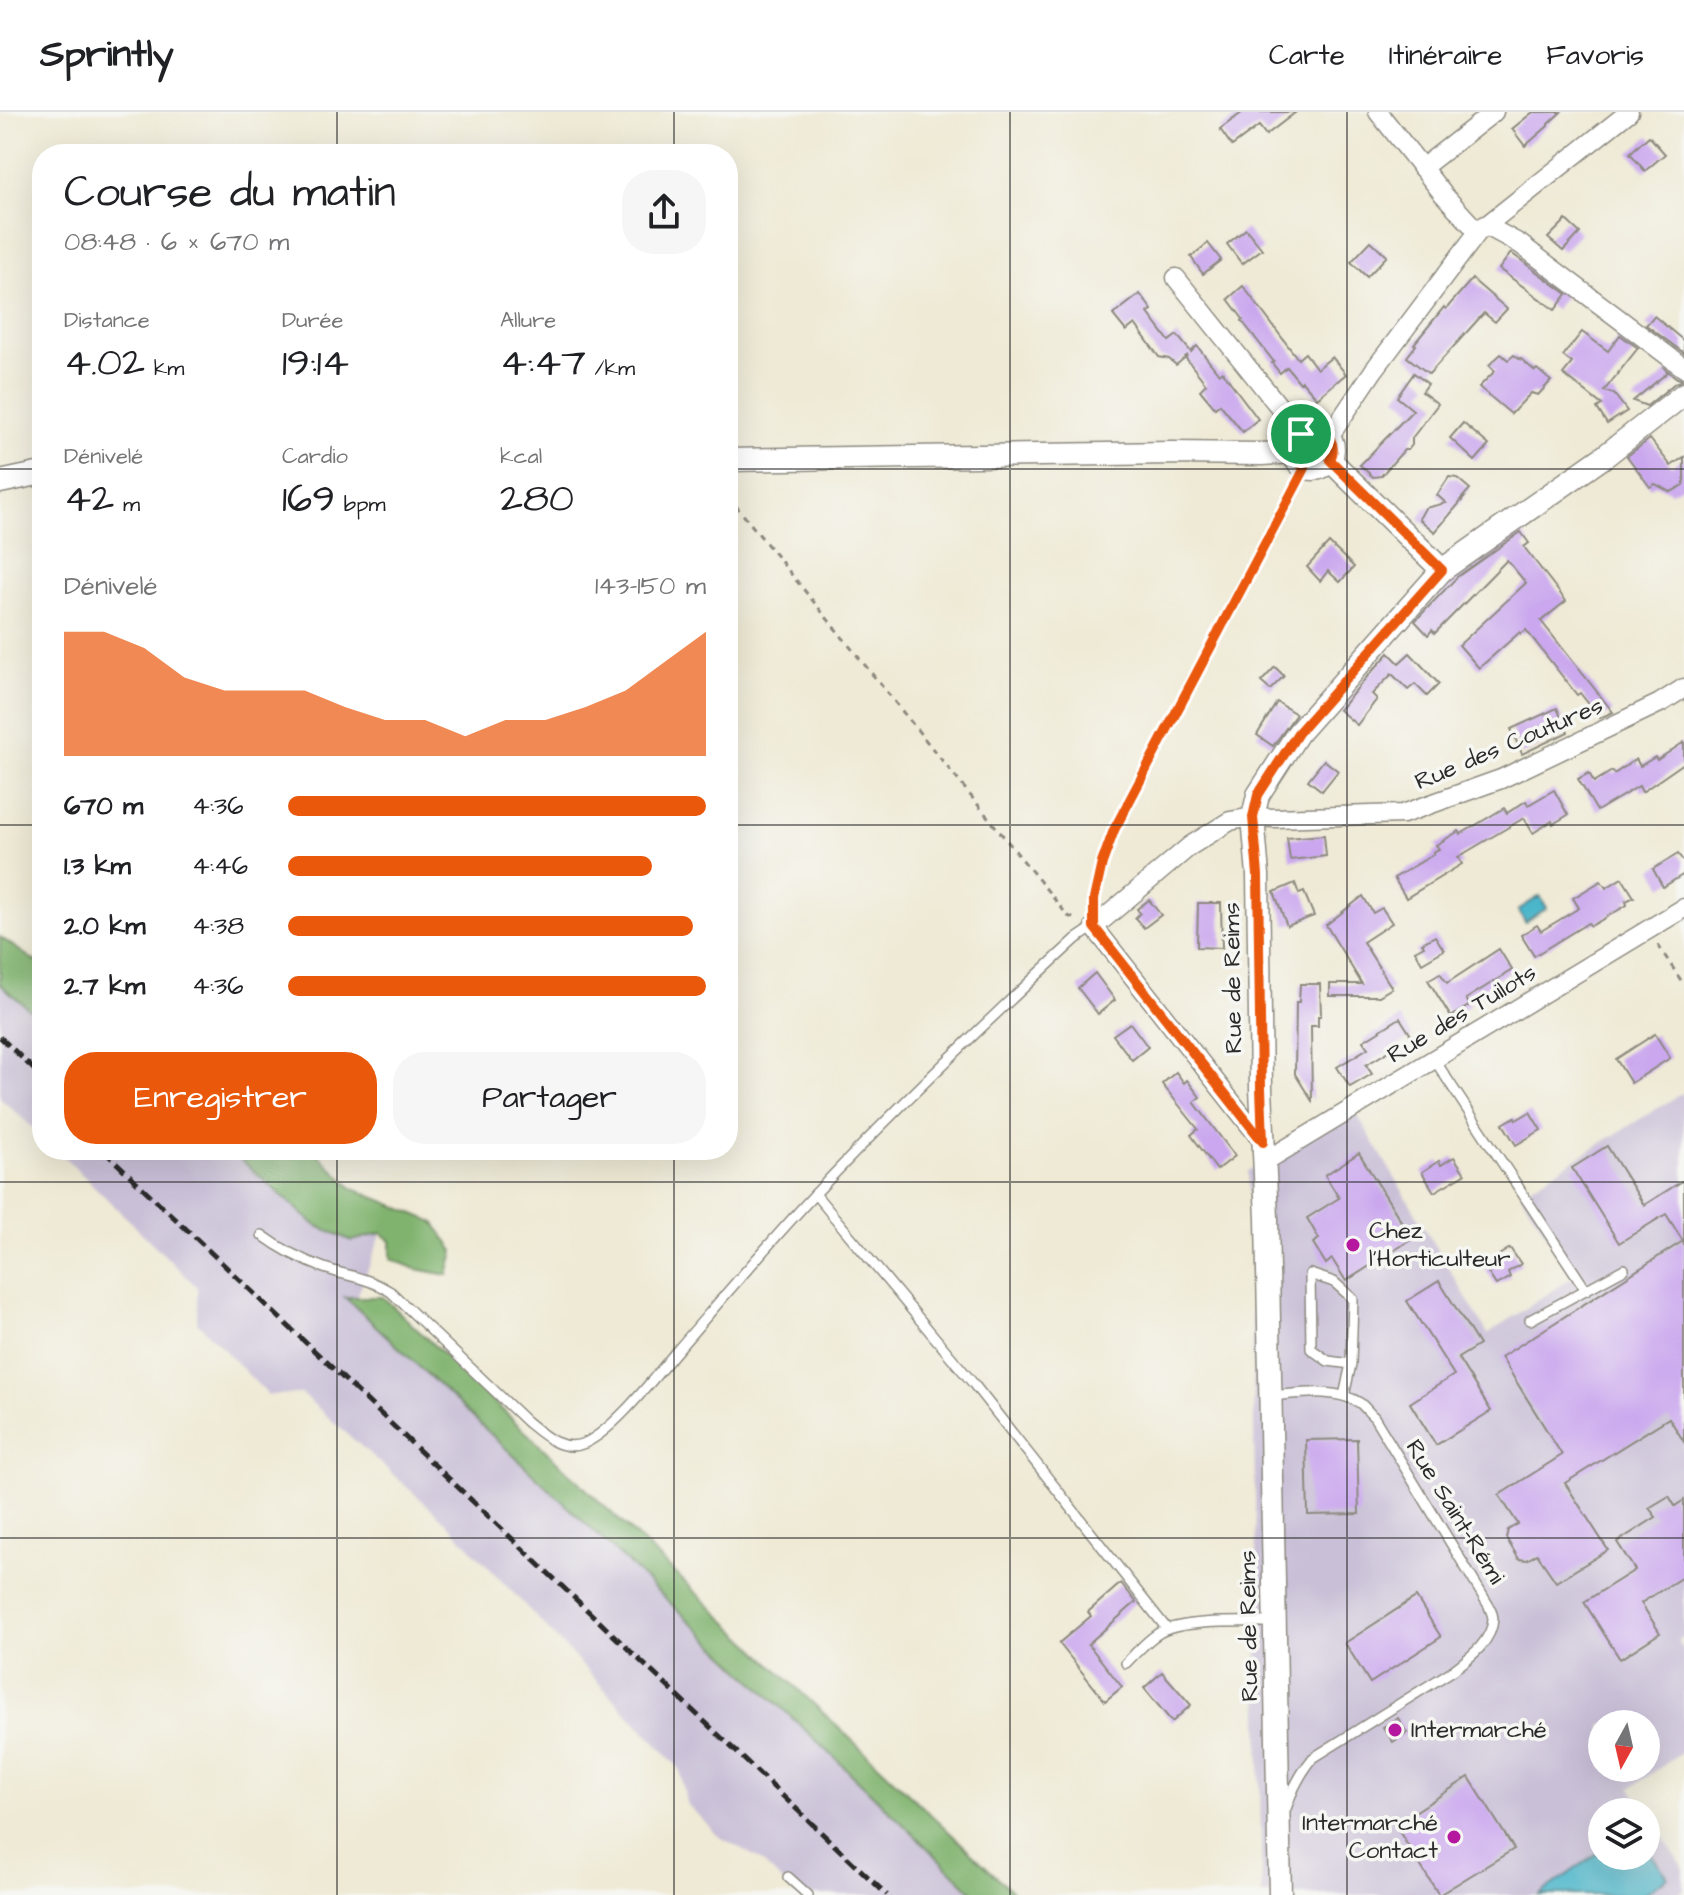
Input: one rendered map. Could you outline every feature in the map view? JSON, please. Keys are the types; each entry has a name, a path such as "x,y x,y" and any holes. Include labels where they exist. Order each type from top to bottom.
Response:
{"street":[{"path":"1378,112 1422,168 1482,229 1520,244 1684,368"},
{"path":"1422,168 1494,112"},
{"path":"1329,437 1374,370 1482,229 1629,112"},
{"path":"1176,278 1300,451 1319,468 1330,460 1333,448 1329,437 1313,430 1300,451"},
{"name":"Rue de Reims","path":"1280,1895 1258,875 1253,817 1258,795 1298,733 1442,570 1605,456 1684,394"},
{"path":"738,460 1262,454 1300,451"},
{"path":"1330,460 1442,570"},
{"path":"0,482 32,475"},
{"name":"Rue des Coutures","path":"1094,927 1190,846 1230,821 1253,817 1403,814 1501,779 1660,703 1684,688"},
{"name":"Rue des Tuilots","path":"1264,1152 1434,1059 1684,908"},
{"path":"1094,927 1264,1152"}],"lane":[{"path":"262,1235 301,1259 364,1278 391,1292 549,1440 565,1446 581,1445 595,1438 628,1407 755,1260 891,1115 1076,939 1094,927"},
{"path":"1434,1059 1586,1290"},
{"path":"815,1194 972,1382 1167,1629"},
{"path":"1530,1320 1624,1269"},
{"path":"1270,1396 1319,1393 1344,1396 1351,1364 1353,1299 1334,1282 1310,1274 1311,1349 1328,1361 1351,1364"},
{"name":"Rue Saint-Rémi","path":"1278,1832 1299,1775 1313,1758 1452,1671 1483,1644 1493,1619 1489,1606 1374,1417 1361,1404 1344,1396"},
{"path":"1126,1663 1156,1634 1167,1629 1215,1622 1274,1622"},
{"path":"788,1877 808,1895"}],"path":[{"path":"738,508 1068,916 1094,927 1094,899 1114,830 1300,451"},
{"path":"1649,929 1684,985"}],"shaded area":[{"path":"0,984 32,1011 32,1127 0,1098"},
{"path":"1684,1092 1684,1636 1678,1640 1684,1652 1684,1751 1660,1768 1660,1710 1588,1710 1588,1782 1640,1782 1631,1788 1638,1798 1588,1798 1588,1870 1660,1870 1660,1832 1684,1869 1684,1890 1676,1895 1262,1895 1248,1171 1355,1111 1488,1334 1574,1276 1520,1193"},
{"path":"67,1160 241,1160 315,1225 352,1240 382,1233 357,1297 346,1297 976,1895 796,1895 758,1858 718,1836 686,1803 680,1769 443,1519 302,1394 268,1395 197,1322 197,1287"}],"green space":[{"path":"0,937 32,959 32,1011 0,984"},
{"path":"241,1160 324,1160 352,1188 434,1222 454,1251 448,1275 416,1269 391,1259 391,1241 382,1233 352,1241 315,1225"},
{"path":"345,1297 383,1297 1016,1895 976,1895 835,1758"}],"water":[{"path":"1540,896 1547,908 1525,922 1518,910"},
{"path":"1588,1860 1588,1870 1660,1870 1660,1866 1668,1877 1642,1895 1539,1895"}],"building":[{"path":"1243,112 1296,112 1266,135 1259,126 1232,146 1220,129"},
{"path":"1533,112 1561,112 1525,146 1512,129"},
{"path":"1649,136 1665,154 1645,171 1630,153"},
{"path":"1566,220 1580,233 1563,251 1548,238"},
{"path":"1246,229 1262,249 1242,264 1227,244"},
{"path":"1371,241 1387,256 1367,277 1351,262"},
{"path":"1208,243 1221,260 1203,274 1191,257"},
{"path":"1511,253 1567,294 1555,310 1499,269"},
{"path":"1472,279 1507,309 1495,322 1484,313 1429,374 1407,357 1444,307 1446,309"},
{"path":"1243,286 1298,359 1305,353 1317,369 1332,357 1346,374 1317,398 1287,367 1280,373 1228,299"},
{"path":"1140,294 1152,310 1148,313 1169,341 1177,335 1191,352 1197,346 1219,374 1222,371 1258,419 1243,432 1220,404 1215,408 1200,390 1206,384 1185,357 1176,365 1169,359 1159,357 1135,324 1126,331 1113,315"},
{"path":"1654,316 1684,341 1684,353 1646,325"},
{"path":"1582,332 1608,351 1620,335 1638,348 1604,391 1614,394 1627,411 1607,424 1597,408 1602,405 1563,374 1572,363 1563,356"},
{"path":"1501,354 1508,360 1514,355 1520,358 1551,381 1538,395 1531,393 1511,414 1479,387 1495,371 1489,365"},
{"path":"1663,367 1684,380 1675,383 1647,406 1633,401 1668,372"},
{"path":"1414,373 1428,384 1422,392 1438,404 1412,438 1408,450 1404,450 1381,476 1373,477 1360,465 1413,410 1397,397"},
{"path":"1463,423 1489,445 1475,461 1450,438"},
{"path":"1650,439 1671,466 1684,457 1684,485 1671,492 1655,484 1650,487 1627,456"},
{"path":"1449,477 1457,478 1470,489 1435,532 1419,519 1425,508 1446,503 1437,495"},
{"path":"1521,532 1529,543 1524,547 1566,601 1541,621 1613,712 1600,718 1580,693 1577,695 1526,630 1479,668 1459,645 1526,583 1507,560 1435,633 1432,630 1428,635 1415,621 1457,577"},
{"path":"1329,543 1354,567 1340,582 1328,571 1320,581 1307,567"},
{"path":"1389,653 1399,663 1410,653 1439,684 1427,696 1415,684 1408,690 1392,674 1372,694 1377,699 1357,725 1339,710"},
{"path":"1275,667 1284,676 1270,690 1261,682"},
{"path":"1277,702 1296,714 1273,746 1257,735"},
{"path":"1557,708 1568,732 1522,754 1511,729"},
{"path":"1684,742 1684,763 1642,792 1639,786 1597,811 1578,779 1589,773 1594,782 1612,771 1614,774 1636,759 1640,766 1655,757 1657,760"},
{"path":"1324,760 1338,771 1322,791 1308,780"},
{"path":"1554,790 1568,815 1533,833 1524,818 1458,857 1462,864 1406,898 1394,878 1434,854 1439,849 1436,845 1504,808 1507,813 1526,801 1528,805"},
{"path":"1324,835 1326,856 1290,860 1287,838"},
{"path":"1678,854 1684,862 1684,874 1663,887 1653,869"},
{"path":"1622,878 1634,897 1626,901 1627,905 1591,926 1588,923 1534,956 1521,935 1537,925 1541,931 1579,908 1573,898 1601,881 1606,888"},
{"path":"1295,883 1299,894 1304,892 1314,916 1287,926 1274,892"},
{"path":"1363,896 1373,913 1382,908 1392,923 1363,942 1392,988 1379,996 1330,996 1330,984 1362,984 1326,925"},
{"path":"1149,900 1161,915 1144,928 1135,918 1140,913 1137,909"},
{"path":"1198,903 1221,903 1222,948 1197,947"},
{"path":"1435,936 1444,950 1422,963 1415,951"},
{"path":"1499,949 1512,970 1466,999 1470,1005 1451,1017 1428,980 1440,973 1447,983"},
{"path":"1095,973 1115,1000 1098,1014 1078,988"},
{"path":"1300,984 1320,984 1321,1016 1318,1016 1318,1026 1311,1026 1312,1101 1295,1074 1296,1002 1299,1002"},
{"path":"1400,1018 1412,1037 1366,1065 1372,1074 1350,1087 1337,1067 1368,1048 1363,1041"},
{"path":"1130,1023 1148,1047 1132,1060 1113,1035"},
{"path":"1655,1034 1670,1058 1631,1083 1616,1059"},
{"path":"1176,1072 1200,1097 1194,1102 1235,1156 1217,1170 1191,1135 1198,1129 1162,1084"},
{"path":"1530,1112 1541,1130 1516,1145 1503,1124"},
{"path":"1607,1146 1644,1205 1684,1180 1684,1442 1669,1418 1565,1483 1608,1550 1556,1582 1537,1554 1527,1560 1519,1559 1506,1538 1508,1530 1518,1524 1499,1495 1562,1455 1501,1357 1683,1241 1666,1214 1619,1243 1572,1168"},
{"path":"1359,1153 1412,1239 1346,1281 1332,1259 1326,1264 1313,1243 1319,1239 1307,1218 1339,1198 1325,1175"},
{"path":"1454,1157 1465,1174 1434,1192 1422,1172 1439,1161 1441,1165"},
{"path":"1510,1248 1521,1264 1508,1272 1510,1277 1496,1285 1483,1265"},
{"path":"1439,1281 1479,1345 1458,1358 1491,1411 1436,1445 1410,1403 1454,1375 1407,1301"},
{"path":"1357,1439 1359,1514 1308,1515 1306,1440"},
{"path":"1669,1496 1675,1506 1684,1500 1684,1576 1641,1603 1660,1633 1620,1659 1584,1602 1635,1570 1617,1542 1656,1517 1649,1508"},
{"path":"1121,1583 1136,1602 1088,1644 1122,1687 1105,1701 1059,1643 1091,1616 1088,1612"},
{"path":"1416,1597 1441,1637 1370,1683 1345,1643"},
{"path":"1162,1672 1191,1705 1172,1722 1144,1688"},
{"name":"Intermarché","path":"1398,1718 1407,1733 1393,1742 1383,1727"},
{"name":"Intermarché Contact","path":"1469,1777 1514,1849 1439,1895 1395,1825"}],"railway":[{"path":"0,1037 32,1067"},
{"path":"114,1160 887,1895"}],"place":[{"name":"Chez l'Horticulteur","path":"1353,1245"},
{"name":"Intermarché","path":"1395,1730"},
{"name":"Intermarché Contact","path":"1454,1837"}],"route":[{"path":"1313,430 1325,433 1333,448 1330,460 1442,570 1298,733 1258,795 1253,817 1258,875 1263,1142 1094,927 1094,899 1114,830 1305,468 1294,452 1296,439 1301,434 1313,430"}]}
